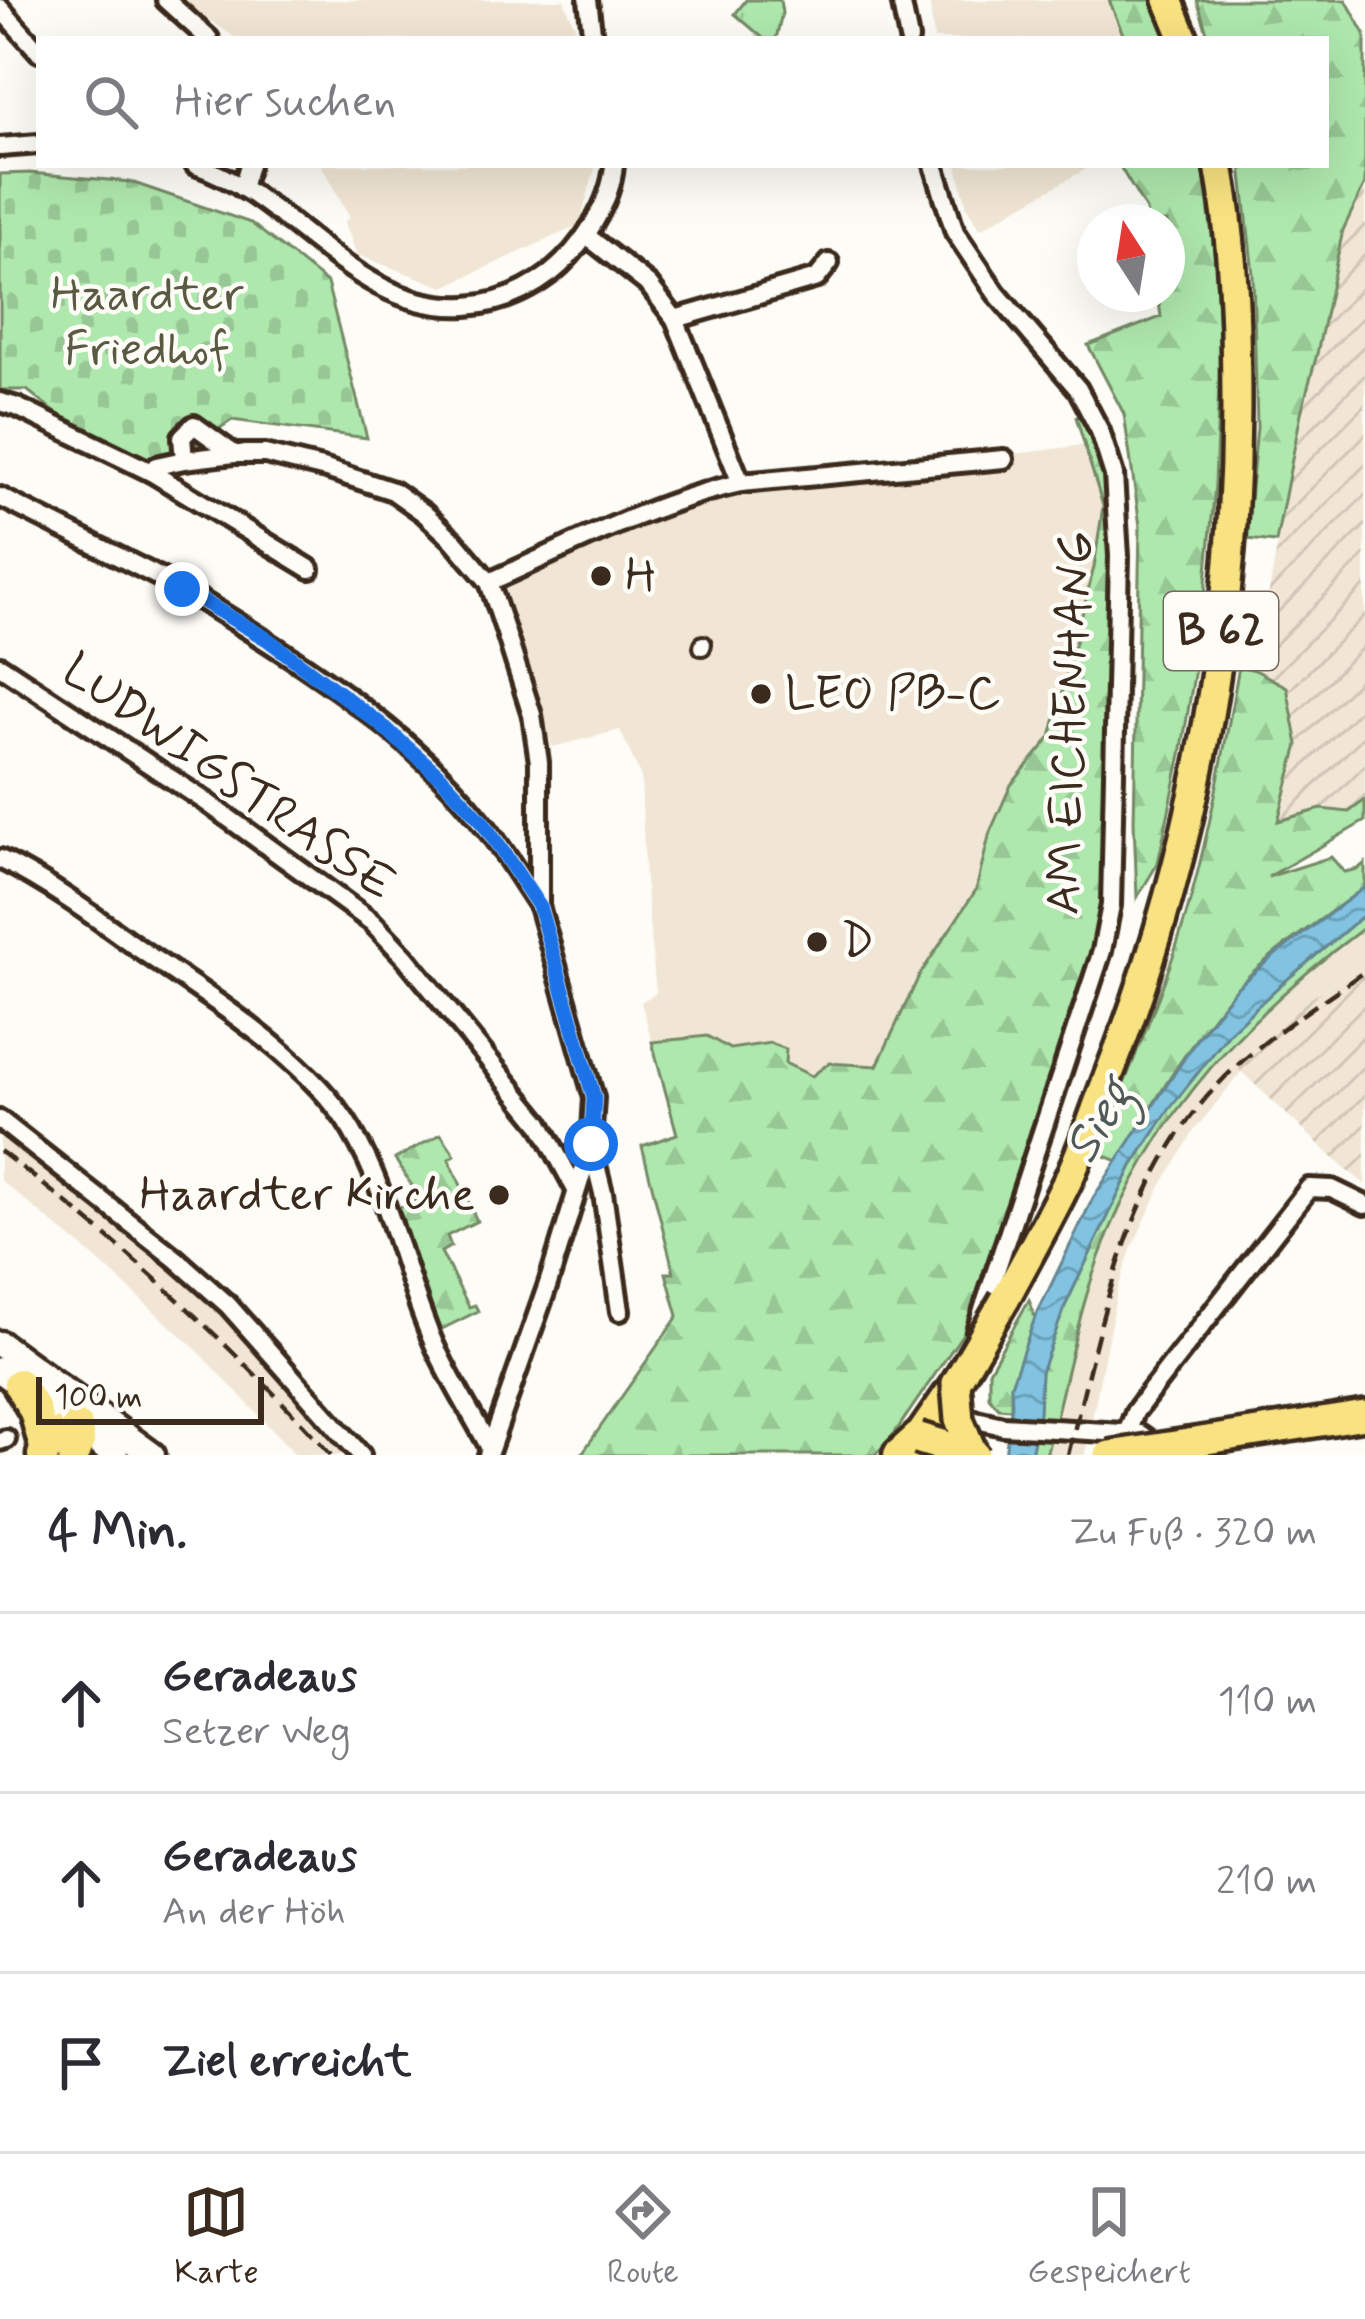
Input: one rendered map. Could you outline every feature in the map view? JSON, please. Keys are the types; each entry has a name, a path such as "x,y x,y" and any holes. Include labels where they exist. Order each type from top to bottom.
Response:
{"highway":[{"path":"9,1377 61,1438"},
{"path":"914,1451 973,1455"}],"main road":[{"path":"1168,0 1183,36"},
{"name":"B 62","path":"914,1451 1050,1216 1083,1144 1138,1002 1190,812 1219,646 1236,466 1232,267 1219,168"},
{"path":"0,1344 61,1438 115,1455"},
{"path":"956,1383 959,1420 973,1455"},
{"path":"1118,1444 1363,1417"},
{"path":"61,1438 152,1455"}],"street":[{"path":"166,0 206,36"},
{"path":"588,0 593,36"},
{"path":"901,0 908,36"},
{"path":"0,8 36,49"},
{"path":"0,147 36,144"},
{"path":"204,168 242,188 349,268 392,292 426,304 478,305 519,294 557,268 587,236 614,168"},
{"path":"242,188 248,168"},
{"name":"AM EICHENHANG","path":"935,168 955,232 996,293 1078,389 1100,430 1114,475 1120,556 1111,904 1102,951 973,1338 962,1396 976,1420 973,1455"},
{"path":"587,236 649,285 675,319 741,483"},
{"path":"675,319 817,278 829,262"},
{"path":"0,403 151,472 310,569"},
{"path":"184,460 182,436 194,425 234,454"},
{"path":"151,472 156,466 184,460 265,454 393,490 454,541 489,582 532,716 539,762 539,906 594,1098 591,1144 489,1452"},
{"path":"489,582 671,502 741,483 1004,458"},
{"path":"0,497 177,586 267,639 325,681 442,778 482,821 539,906"},
{"name":"LUDWIGSTRASSE","path":"0,666 206,801 372,922 540,1123 576,1190"},
{"path":"0,859 56,890 214,1000 328,1097 352,1130 383,1196 433,1343 489,1452"},
{"path":"0,1120 228,1305 362,1455"},
{"path":"591,1144 620,1311"},
{"path":"1118,1444 1135,1412 1309,1188 1332,1189 1365,1205"},
{"path":"976,1420 1052,1429 1118,1444 1140,1434 1147,1439 1151,1455"}],"shaded area":[{"path":"181,0 564,0 579,36 233,36"},
{"path":"929,0 1109,0 1124,36 934,36"},
{"path":"323,168 595,168 579,225 444,287 357,255 344,221 350,218"},
{"path":"958,168 1088,168 980,229 967,208"},
{"path":"1365,184 1365,800 1349,812 1321,809 1277,821 1286,687 1255,670 1301,413 1343,230"},
{"path":"1084,445 1103,506 1094,567 1051,737 1011,785 990,832 976,890 919,976 877,1066 829,1063 812,1076 785,1063 770,1043 730,1049 707,1036 652,1042 641,1002 656,993 641,777 620,730 552,747 506,589 712,493"},
{"path":"1365,927 1365,959 1288,1015 1234,1064 1241,1072 1194,1131 1131,1250 1117,1292 1085,1455 1046,1455 1087,1294 1145,1158 1188,1092 1247,1026 1320,960"},
{"path":"1365,959 1365,1184 1233,1064 1288,1015"},
{"path":"0,1128 46,1160 228,1319 349,1455 296,1455 198,1351 0,1180"}],"green space":[{"path":"746,0 780,0 777,36 761,36 735,14"},
{"path":"1109,0 1151,0 1166,36 1124,36"},
{"path":"1197,0 1346,0 1365,34 1365,184 1343,230 1276,542 1246,539 1257,428 1253,274 1241,168 1329,168 1329,36 1208,36"},
{"path":"1121,168 1203,168 1220,353 1215,485 1202,626 1181,754 1158,863 1137,898 1134,822 1140,526 1124,414 1088,345 1161,317 1160,312 1185,312 1185,204 1142,204"},
{"name":"Haardter Friedhof","path":"0,174 131,182 251,223 327,283 367,438 232,420 176,458 128,457 82,434 27,390 0,390"},
{"path":"1076,417 1085,417 1110,491 1115,571 1108,654 1103,907 1071,1019 982,1275 977,1313 875,1455 581,1455 678,1316 666,1273 674,1273 642,1146 677,1134 652,1042 707,1036 730,1049 770,1043 786,1049 785,1063 812,1076 829,1063 877,1066 919,976 976,890 990,832 1011,785 1051,737 1094,567 1103,506"},
{"path":"1239,666 1287,687 1298,745 1278,821 1321,809 1349,812 1365,800 1365,821 1268,877 1331,857 1344,872 1365,863 1365,887 1280,949 1234,991 1187,1052 1118,1161 1097,1153 1185,919 1209,825"},
{"path":"1365,914 1365,927 1273,1003 1232,1044 1161,1134 1107,1237 1081,1314 1046,1455 1031,1455 1041,1372 1065,1306 1132,1166 1230,1032"},
{"path":"441,1134 455,1155 449,1159 477,1221 447,1236 451,1246 441,1252 469,1307 475,1305 478,1311 440,1330 398,1208 420,1199 395,1159"},
{"path":"1029,1300 1035,1318 1011,1385 1011,1409 999,1408 989,1397 989,1371"}],"water":[{"path":"1365,887 1365,914 1230,1032 1132,1166 1065,1306 1041,1372 1031,1455 1005,1455 1011,1385 1035,1318 1093,1198 1235,989"}],"railway":[{"path":"1068,1455 1108,1297 1145,1196 1170,1149 1201,1104 1239,1064 1365,971"},
{"path":"0,1151 173,1295 331,1455"}],"place":[{"name":"H","path":"601,576"},
{"name":"LEO PB-C","path":"761,694"},
{"name":"D","path":"817,942"},
{"name":"Haardter Kirche","path":"499,1195"}],"route":[{"path":"182,589 267,639 379,723 482,821 539,906 594,1098 591,1144"}],"water label":[{"name":"Sieg","path":"1100,1122"}]}
